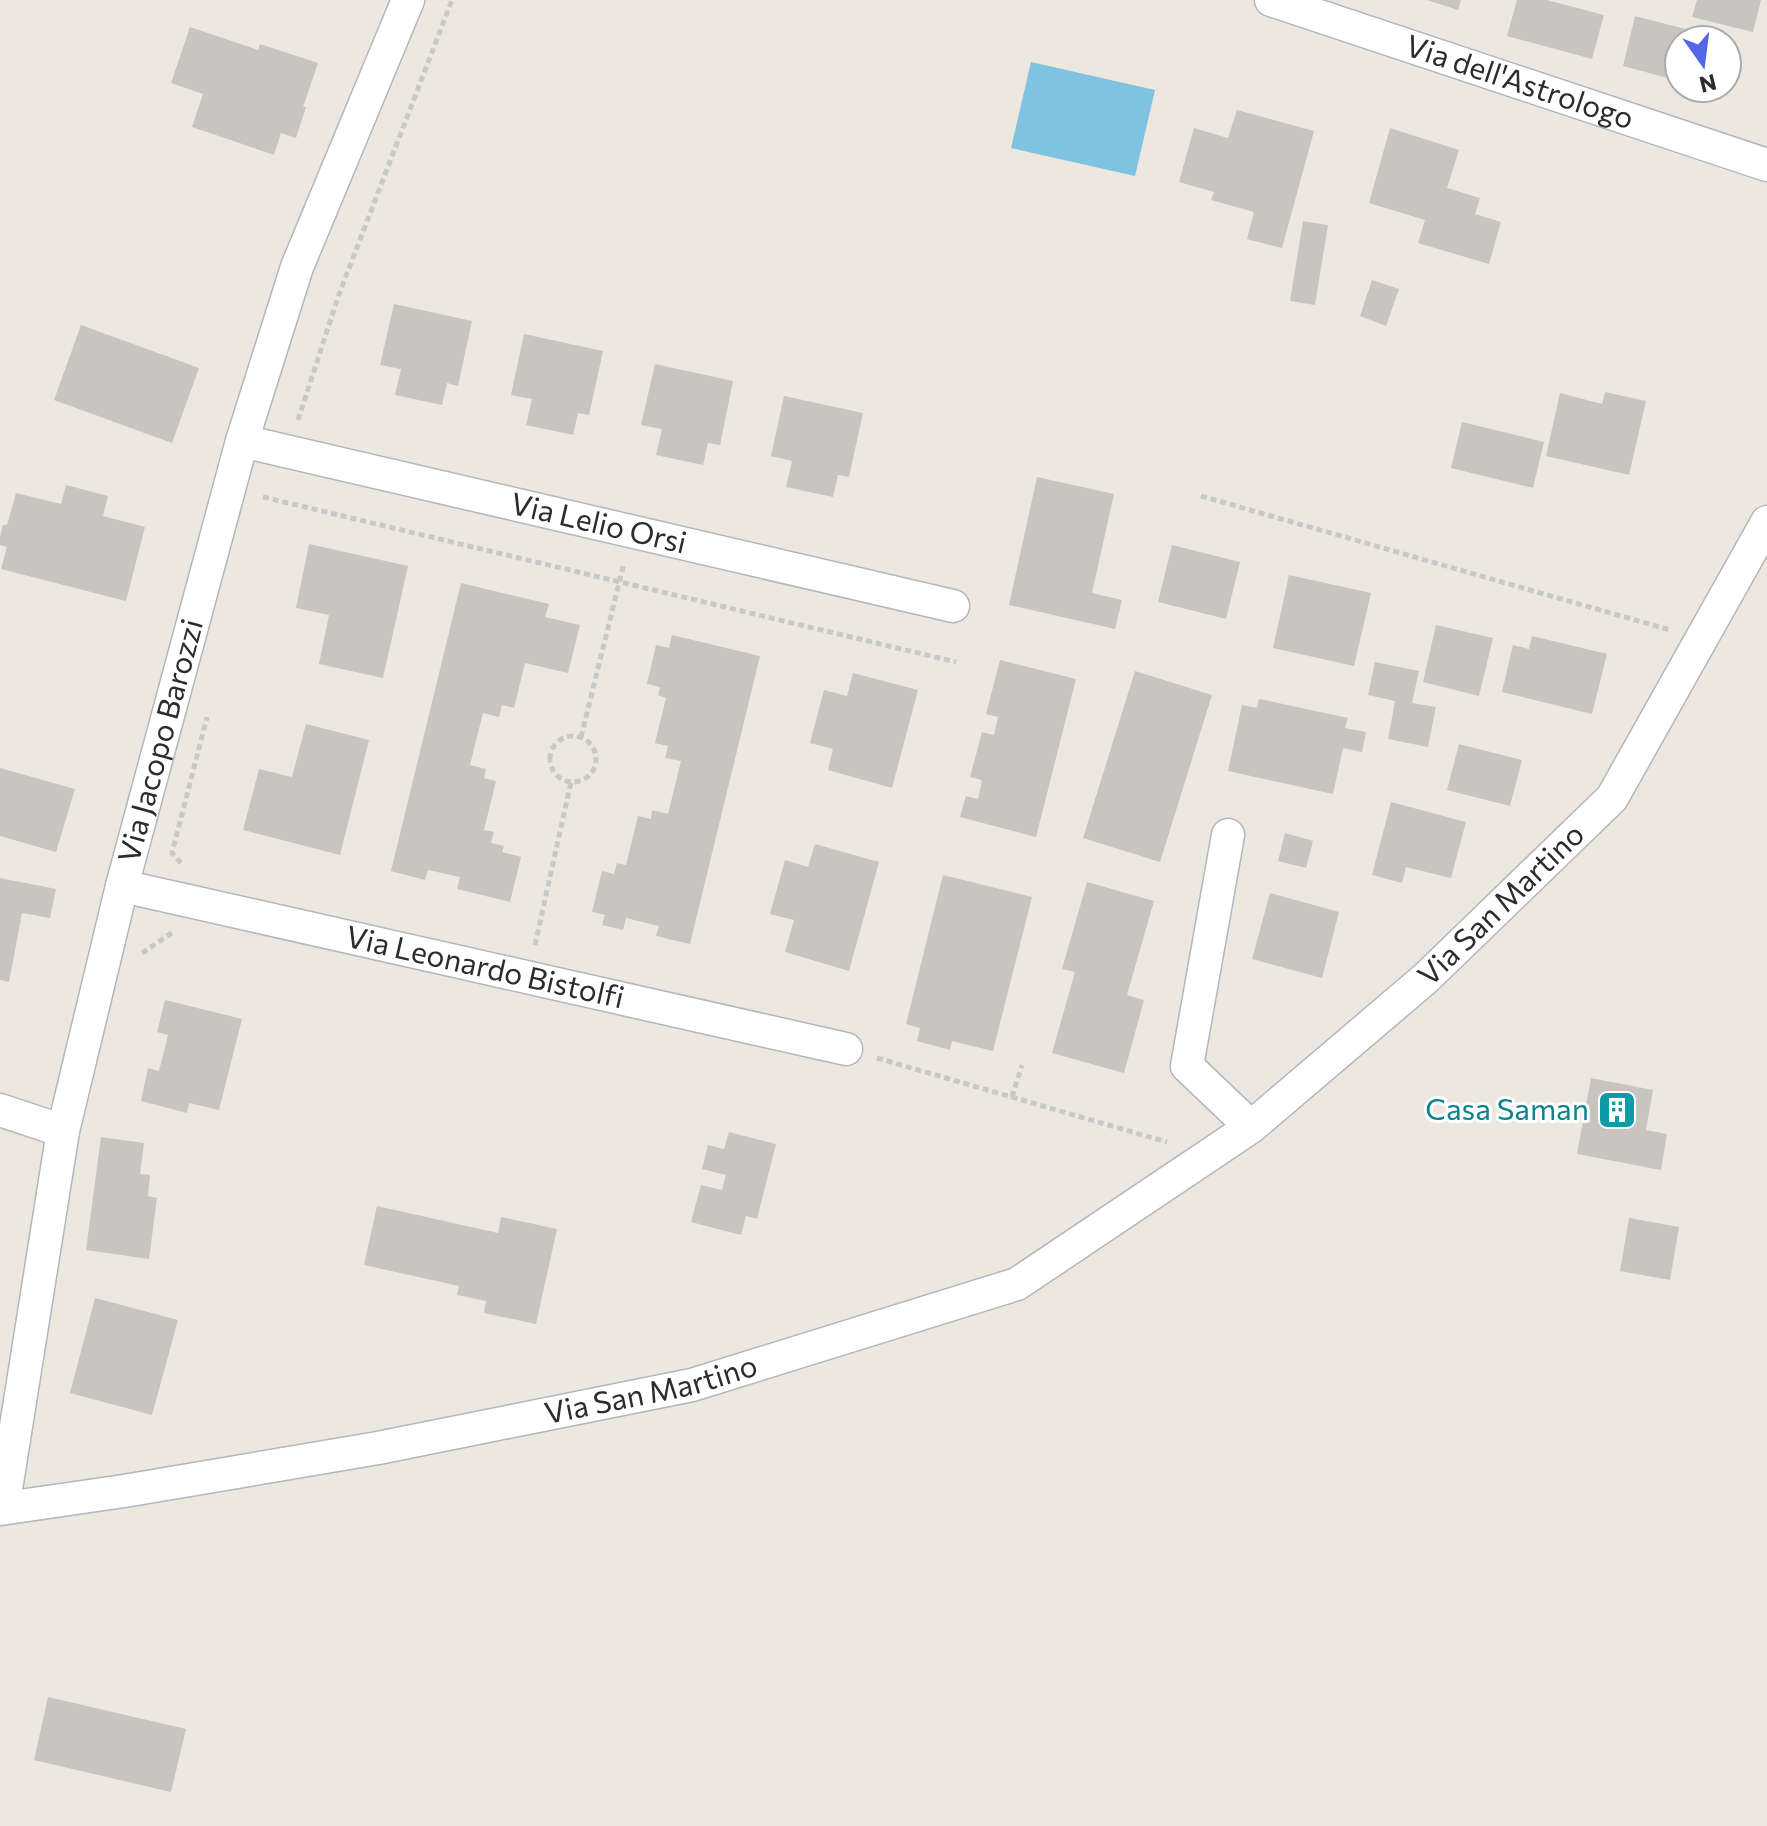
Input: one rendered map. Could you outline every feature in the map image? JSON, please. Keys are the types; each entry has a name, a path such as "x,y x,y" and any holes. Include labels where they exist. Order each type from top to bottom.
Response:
{"street":[{"name":"Via Jacopo Barozzi","path":"2,1508 63,1131 122,886 242,441 297,267 408,0"},
{"name":"Via dell'Astrologo","path":"1271,0 1767,165"},
{"name":"Via Lelio Orsi","path":"242,441 953,606"},
{"name":"Via San Martino","path":"2,1508 124,1491 378,1448 692,1385 1017,1284 1251,1127 1426,978 1612,798 1767,522"},
{"path":"1228,835 1187,1066 1251,1127"},
{"name":"Via Leonardo Bistolfi","path":"122,886 846,1049"},
{"path":"0,1110 63,1131"}],"path":[{"path":"299,454 306,430 297,421 338,297 452,0"},
{"path":"260,512 266,487"},
{"path":"1201,496 1701,640"},
{"path":"263,497 956,662"},
{"path":"581,737 631,531"},
{"path":"138,965 142,951 172,934 189,873 172,853 210,705"},
{"path":"581,737 592,747 596,760 586,778 571,782 563,780 552,770 550,754 558,741 581,737"},
{"path":"528,978 571,782"},
{"path":"846,1049 1210,1154"},
{"path":"1012,1097 1022,1065"},
{"path":"1155,1153 1166,1141"}],"water":[{"path":"1031,62 1155,90 1135,176 1011,148"}],"building":[{"path":"1427,0 1461,0 1458,10"},
{"path":"1517,0 1547,0 1604,15 1592,59 1507,36"},
{"path":"1697,0 1761,0 1753,32 1743,30 1743,24 1720,24 1692,17"},
{"path":"1635,16 1666,24 1663,24 1663,77 1623,66"},
{"path":"190,27 258,50 260,44 318,63 296,138 281,133 274,155 192,127 203,94 171,83"},
{"path":"1237,110 1314,131 1282,248 1247,239 1254,212 1211,200 1214,192 1179,182 1194,128 1228,138"},
{"path":"1390,128 1459,150 1447,188 1480,198 1475,214 1501,222 1489,264 1418,243 1425,220 1369,203"},
{"path":"1303,221 1328,225 1315,305 1290,301"},
{"path":"1372,280 1399,289 1386,326 1360,316"},
{"path":"394,304 472,321 458,386 447,383 442,405 395,395 401,369 380,365"},
{"path":"81,325 199,368 172,443 54,400"},
{"path":"524,334 603,351 589,415 578,413 573,435 526,425 532,399 511,395"},
{"path":"655,364 733,381 720,445 708,443 703,465 656,455 662,429 641,425"},
{"path":"1605,392 1646,401 1629,475 1546,456 1560,393 1602,404"},
{"path":"784,396 863,413 849,477 838,475 833,497 786,487 792,461 771,456"},
{"path":"1462,422 1544,442 1533,488 1451,468"},
{"path":"1037,477 1114,494 1092,593 1122,600 1115,629 1009,605"},
{"path":"66,485 108,496 103,516 145,527 126,601 1,569 7,547 0,545 0,537 3,525 7,525 16,493 61,504"},
{"path":"309,544 408,566 383,678 319,664 329,615 296,608"},
{"path":"1172,545 1240,562 1226,619 1158,602"},
{"path":"1289,575 1371,593 1354,666 1273,648"},
{"path":"461,583 549,604 545,617 580,625 568,673 525,663 514,708 502,705 499,717 483,713 470,765 486,769 484,778 496,781 484,830 494,832 491,843 504,846 502,852 521,857 510,902 457,889 460,877 428,870 425,880 391,871"},
{"path":"1436,625 1493,638 1479,696 1423,682"},
{"path":"672,635 760,656 690,944 656,936 659,926 626,918 623,930 602,925 605,915 592,912 602,871 614,874 617,863 626,865 638,816 651,819 652,810 668,814 681,761 665,758 668,746 655,743 666,698 658,695 660,687 647,684 656,645 669,648"},
{"path":"1532,636 1607,654 1592,714 1502,692 1513,645 1529,649"},
{"path":"1000,660 1076,679 1036,837 960,817 966,796 978,799 982,780 970,777 982,732 994,735 998,717 986,714"},
{"path":"1375,662 1419,671 1412,703 1436,707 1428,747 1388,739 1395,701 1368,695"},
{"path":"1135,671 1212,695 1160,862 1083,838"},
{"path":"853,673 918,690 892,788 828,770 833,749 810,743 824,690 847,696"},
{"path":"1259,699 1348,718 1345,728 1366,732 1362,752 1343,748 1333,794 1228,771 1242,705 1257,708"},
{"path":"306,724 369,740 340,855 243,830 259,769 292,777"},
{"path":"1459,744 1522,760 1510,806 1447,790"},
{"path":"0,768 75,789 56,852 0,836"},
{"path":"1391,802 1466,822 1451,878 1406,867 1402,883 1372,875"},
{"path":"1285,833 1313,841 1306,868 1278,861"},
{"path":"815,844 879,862 849,971 785,952 794,920 770,914 785,860 808,867"},
{"path":"943,875 1032,897 993,1051 952,1041 950,1050 917,1041 920,1028 906,1024"},
{"path":"0,878 56,889 50,918 22,913 9,982 0,980"},
{"path":"1087,882 1154,901 1127,995 1144,1000 1124,1073 1052,1053 1075,972 1062,969"},
{"path":"1270,893 1339,912 1322,978 1252,959"},
{"path":"165,1000 242,1019 219,1110 189,1103 187,1113 141,1101 148,1068 159,1071 168,1035 157,1032"},
{"name":"Casa Saman","path":"1591,1078 1653,1090 1646,1130 1667,1134 1661,1170 1577,1154"},
{"path":"729,1132 776,1144 757,1219 746,1216 741,1235 691,1222 701,1185 722,1190 726,1175 702,1169 708,1145 724,1149"},
{"path":"101,1137 144,1143 140,1174 150,1175 148,1196 157,1198 149,1259 86,1250"},
{"path":"377,1206 498,1233 501,1217 557,1229 536,1324 484,1313 486,1301 457,1295 459,1286 364,1265"},
{"path":"1629,1218 1679,1227 1670,1280 1620,1271"},
{"path":"95,1298 178,1320 152,1415 70,1393"},
{"path":"48,1697 186,1729 171,1792 34,1760"}],"place":[{"name":"Casa Saman","path":"1617,1110"}]}
